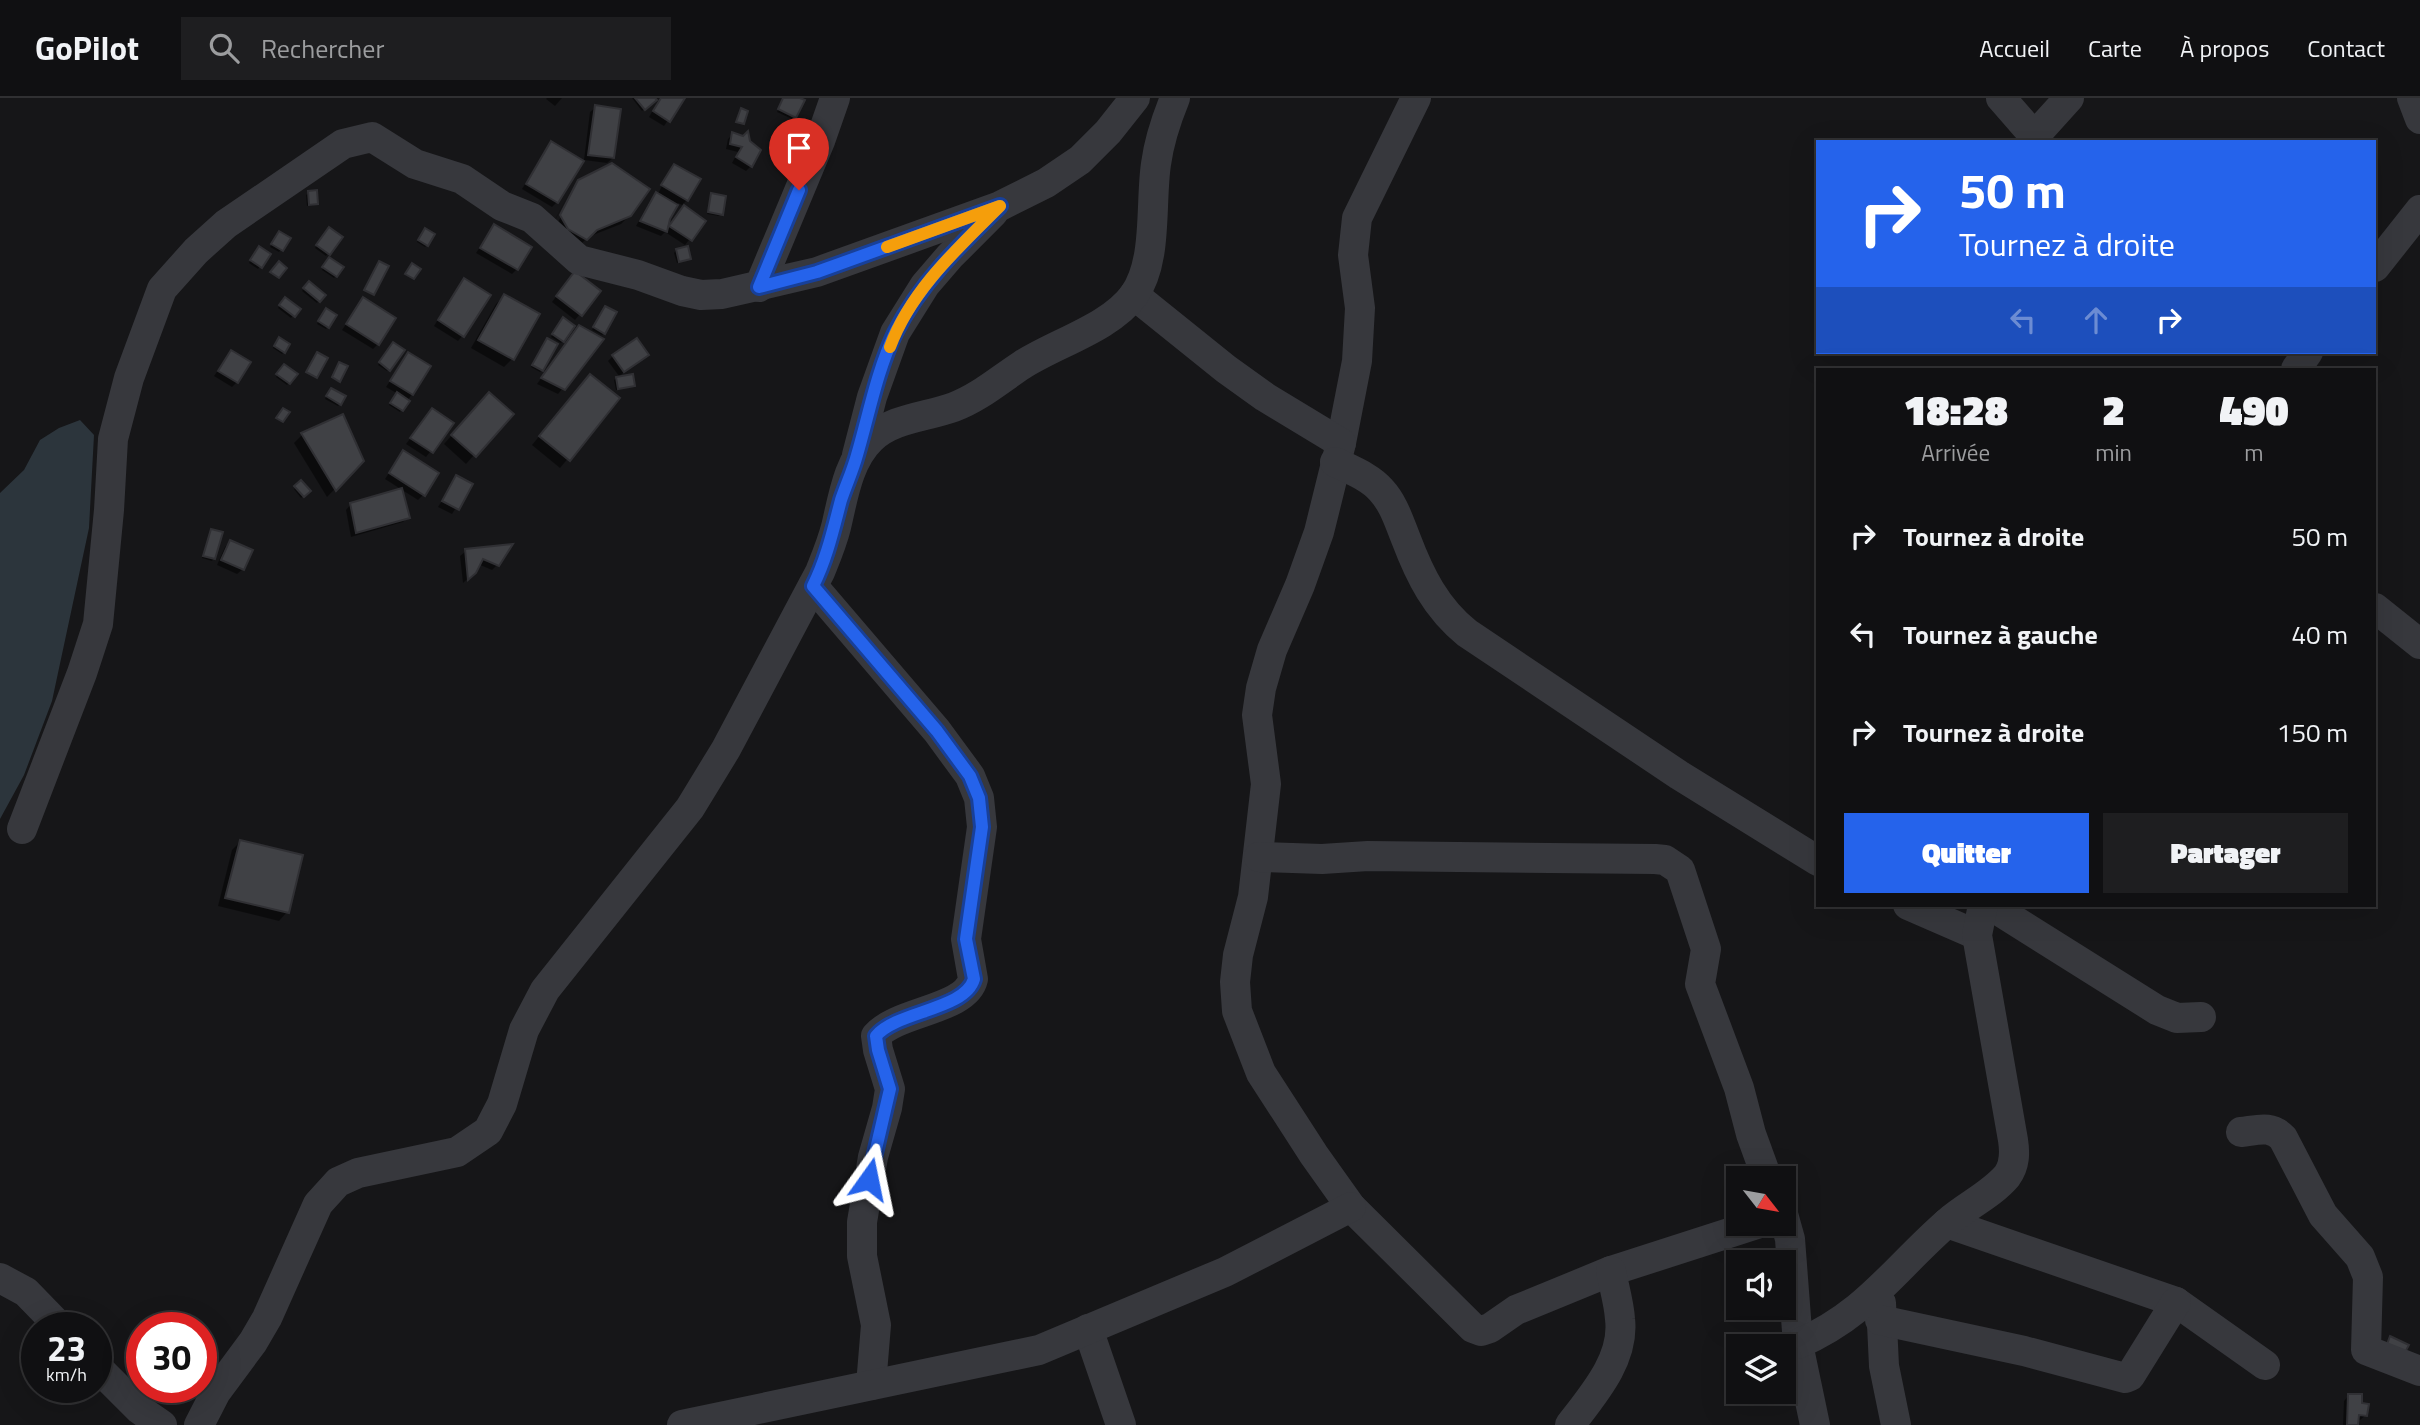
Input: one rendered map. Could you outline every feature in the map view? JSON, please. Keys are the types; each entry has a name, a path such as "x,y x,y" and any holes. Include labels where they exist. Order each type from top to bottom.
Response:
{"street":[{"path":"759,287 820,141 835,98"},
{"path":"22,829 98,624 113,439 129,378 162,289 196,251 226,224 343,144 372,137 415,164 462,179 502,206 532,218 579,260 638,275 681,291 722,295 817,272 1000,206 1046,183 1080,160 1108,132 1135,98"},
{"path":"856,457 871,438 894,424 953,407 981,395 1024,364 1113,315 1134,295 1147,268 1155,167 1160,138 1174,98"},
{"path":"1416,98 1357,218 1353,255 1360,308 1357,361 1319,532 1272,650 1261,688 1257,715 1266,784 1253,897 1238,955 1235,982 1237,1011 1261,1073 1351,1207 1473,1328 1481,1331 1490,1328 1517,1310 1611,1271 1726,1234"},
{"path":"2001,98 2028,129 2041,129 2068,98"},
{"path":"2412,98 2420,119"},
{"path":"200,1425 216,1392 267,1318 318,1204 338,1182 358,1173 457,1152 488,1131 502,1104 524,1030 545,990 690,808 726,749 813,586 831,545 841,500 872,397 895,333 925,285 1000,206"},
{"path":"2376,266 2420,210"},
{"path":"1134,295 1338,452 1382,491 1393,508 1419,574 1450,619 1467,634 1679,775 1816,860"},
{"path":"813,586 937,731 970,776 979,798 981,817 979,856 970,899 966,939 974,979 972,984 959,997 891,1023 876,1036 890,1089 873,1157 862,1222 863,1256 876,1325 871,1385"},
{"path":"2376,609 2420,644"},
{"path":"1259,857 1656,859 1673,864 1680,870 1704,937 1706,949 1700,984 1739,1088 1763,1166"},
{"path":"1912,907 1977,936"},
{"path":"1798,1344 1838,1324 1881,1289 1947,1223 1991,1191 2007,1175 2014,1163 2015,1152 1977,936 1983,907"},
{"path":"1993,907 2157,1010 2177,1018 2201,1017"},
{"path":"2242,1132 2269,1128 2283,1138 2323,1215 2360,1257 2368,1276 2366,1350 2420,1371"},
{"path":"682,1425 1039,1350 1235,1268 1351,1207"},
{"path":"1947,1223 2176,1302 2265,1365"},
{"path":"1789,1236 1798,1344 1815,1425"},
{"path":"1570,1425 1592,1397 1615,1357 1621,1320 1611,1271"},
{"path":"0,1278 26,1292 45,1312"},
{"path":"1881,1289 1880,1320 1884,1366 1896,1425"},
{"path":"1880,1320 2024,1351 2125,1378 2130,1376 2176,1302"},
{"path":"1088,1329 1121,1425"},
{"path":"112,1382 139,1409 162,1425"}],"shaded area":[{"path":"80,420 94,435 89,528 52,701 24,775 0,819 0,493 24,470 40,440 59,428"}],"building":[{"path":"635,98 655,98 657,100 645,110"},
{"path":"661,98 685,98 670,122 653,111"},
{"path":"783,98 805,100 796,118 778,109"},
{"path":"595,105 621,109 614,158 588,155"},
{"path":"741,108 748,111 744,124 736,122"},
{"path":"748,131 750,141 761,150 752,167 736,157 742,147 730,144 732,132 743,136"},
{"path":"551,141 584,161 558,203 526,184"},
{"path":"612,163 650,189 631,216 597,230 587,240 568,229 560,215 578,180"},
{"path":"674,164 701,179 688,201 661,185"},
{"path":"317,190 318,204 309,205 308,191"},
{"path":"656,192 678,205 670,219 667,232 640,221"},
{"path":"711,193 726,196 723,215 708,212"},
{"path":"684,205 706,221 692,241 669,226"},
{"path":"494,224 532,247 518,270 480,248"},
{"path":"329,227 343,237 330,255 316,245"},
{"path":"425,228 435,234 428,246 418,240"},
{"path":"279,231 291,238 283,251 271,244"},
{"path":"259,246 271,254 262,268 250,260"},
{"path":"688,246 691,259 679,262 676,249"},
{"path":"329,257 344,267 337,277 322,267"},
{"path":"279,261 287,268 279,278 270,272"},
{"path":"379,261 389,266 374,295 364,290"},
{"path":"412,263 421,269 414,279 405,274"},
{"path":"575,271 601,291 582,316 556,296"},
{"path":"464,278 491,295 464,337 438,320"},
{"path":"309,281 326,295 320,302 303,288"},
{"path":"504,294 540,314 514,360 478,340"},
{"path":"285,297 301,309 295,317 279,305"},
{"path":"363,297 396,318 379,345 346,324"},
{"path":"605,306 617,312 605,334 593,327"},
{"path":"326,308 337,315 329,328 318,321"},
{"path":"563,317 575,326 564,342 552,334"},
{"path":"579,325 604,339 565,390 541,378"},
{"path":"279,337 290,344 285,353 274,346"},
{"path":"547,338 558,344 543,371 532,365"},
{"path":"637,338 649,355 624,372 612,355"},
{"path":"393,342 405,350 390,371 379,362"},
{"path":"231,350 251,362 238,383 218,371"},
{"path":"317,352 328,358 317,378 306,372"},
{"path":"408,352 431,366 413,395 390,381"},
{"path":"339,362 348,366 340,382 332,377"},
{"path":"284,364 298,374 290,384 276,374"},
{"path":"590,374 620,398 570,461 539,436"},
{"path":"633,374 635,386 618,389 616,377"},
{"path":"331,388 346,396 341,405 326,396"},
{"path":"397,392 410,401 403,411 390,403"},
{"path":"489,392 514,414 476,457 451,435"},
{"path":"283,408 290,412 283,422 276,418"},
{"path":"432,408 454,423 433,453 410,438"},
{"path":"343,414 364,461 336,491 301,433"},
{"path":"403,450 439,473 425,496 389,473"},
{"path":"456,475 473,484 459,510 442,501"},
{"path":"301,480 311,491 304,497 294,486"},
{"path":"402,488 410,518 356,533 350,503"},
{"path":"211,529 223,532 215,559 203,556"},
{"path":"230,540 253,550 244,570 221,560"},
{"path":"513,544 499,566 483,559 476,573 468,580 465,549"},
{"path":"240,840 303,855 289,913 225,898"},
{"path":"2390,1336 2409,1345 2403,1356 2386,1347"},
{"path":"2348,1394 2362,1394 2362,1403 2369,1404 2367,1416 2359,1415 2358,1425 2347,1425"}],"slow traffic":[{"path":"887,247 1000,206 925,285 895,333 890,347"}],"route":[{"path":"799,190 759,287 817,272 1000,206 925,285 895,333 872,397 841,500 831,545 813,586 937,731 970,776 979,798 982,827 966,939 974,979 959,997 891,1023 876,1036 890,1089 869,1179"}]}
